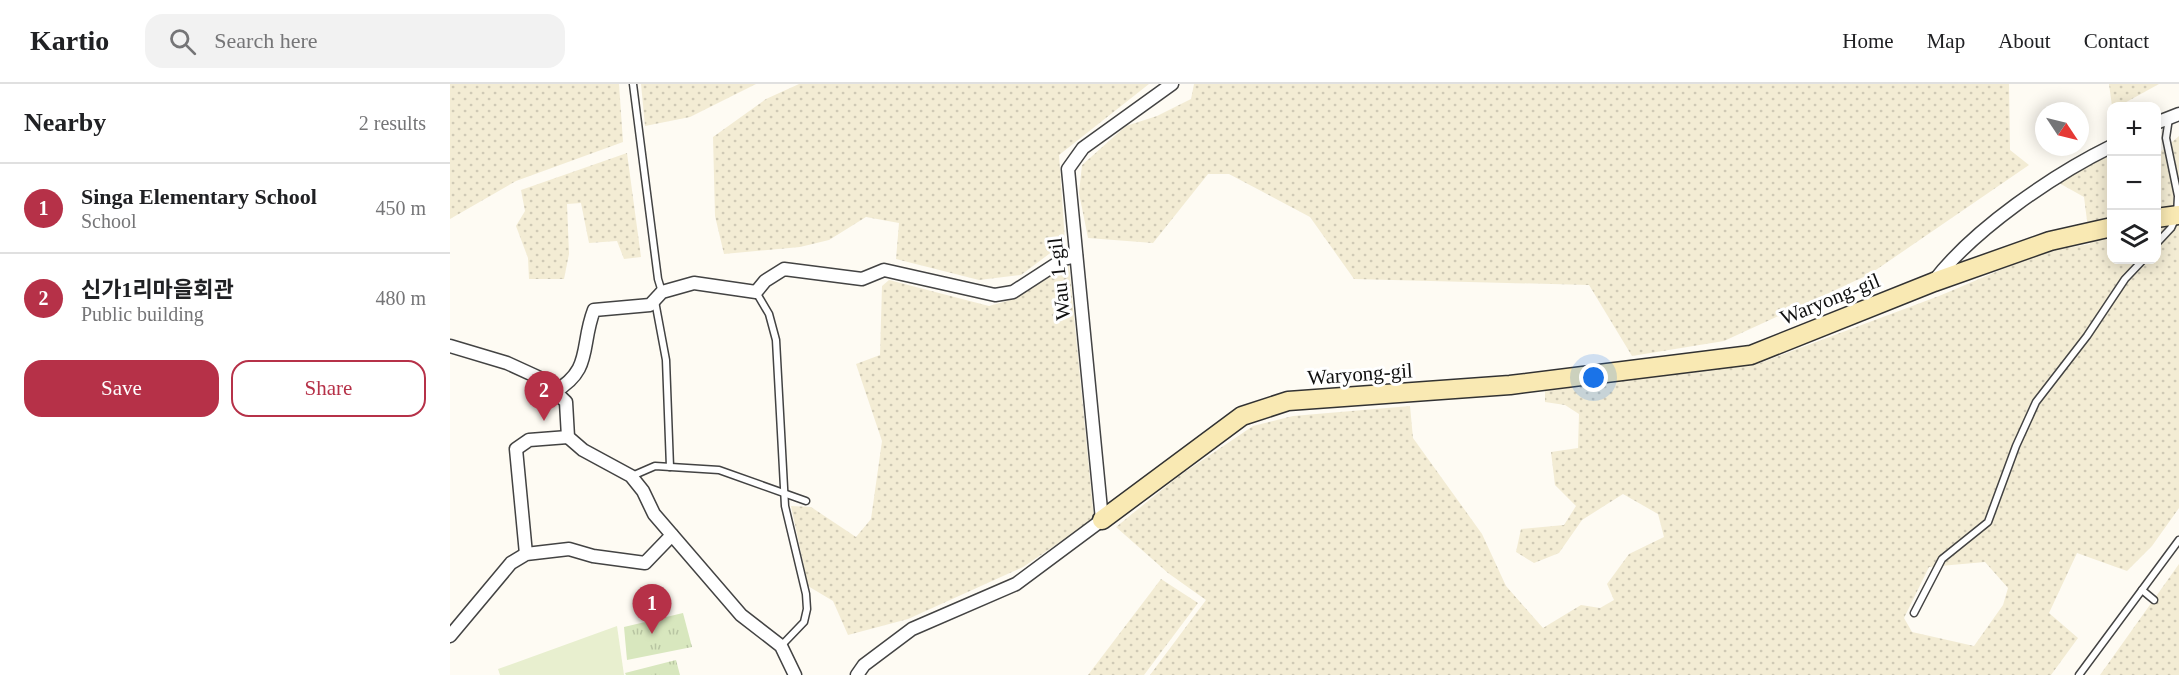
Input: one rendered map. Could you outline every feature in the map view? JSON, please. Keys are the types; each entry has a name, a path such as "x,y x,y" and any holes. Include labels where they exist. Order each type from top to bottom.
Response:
{"street":[{"name":"Wau 1-gil","path":"1102,520 1068,169 1083,148 1172,84"},
{"path":"1934,282 1955,254 2058,175 2107,149"},
{"path":"2161,217 2178,215"},
{"name":"Waryong-gil","path":"857,675 864,665 912,629 1016,584 1242,416 1288,401 1510,386 1751,355 1934,282 2050,241 2107,228"},
{"path":"554,392 569,384 582,365 588,325 594,310 650,305 659,296 694,283 756,292 765,281 784,269 862,279 884,270 995,296 1014,292 1064,259 1076,256"},
{"path":"450,346 507,363 542,379 566,402 568,437"},
{"path":"526,554 516,449 529,440 568,437 583,450 631,476 643,491 654,514 741,615 781,646 795,675"},
{"path":"450,636 511,563 526,554 569,549 593,556 645,563 672,535"}],"lane":[{"path":"633,84 666,360 670,467"},
{"path":"2161,239 2178,215 2178,196 2166,138 2174,115"},
{"path":"1914,613 1942,559 1988,522 2016,446 2036,402 2087,336 2125,279 2138,264"},
{"path":"756,292 769,314 776,340 784,492 806,594 807,609 804,622 781,646"},
{"path":"631,476 655,466 719,470 806,501"},
{"path":"2079,675 2179,540"},
{"path":"2142,590 2154,600"}],"shaded area":[{"path":"450,84 619,84 623,142 516,181 450,219"},
{"path":"641,84 756,84 690,117 645,126"},
{"path":"799,84 1149,84 1059,155 1065,242 1021,275 979,280 896,259 899,223 866,217 829,240 800,247 724,254 715,216 713,137 766,99"},
{"path":"1194,84 2009,84 2010,150 2029,165 1870,274 1724,341 1632,356 1589,285 1354,279 1310,217 1229,174 1208,174 1153,243 1088,238 1079,193 1082,165 1126,126 1157,116 1191,99"},
{"path":"2109,84 2159,84 2126,102 2111,102"},
{"path":"2179,136 2179,508 2152,546 2127,571 2077,553 2049,613 2078,638 2051,675 1150,675 1206,600 1168,573 1116,527 1179,476 1253,426 1293,416 1410,406 1413,438 1482,534 1506,586 1543,628 1581,605 1600,608 1614,600 1607,584 1629,554 1664,537 1658,514 1623,494 1582,520 1559,553 1534,563 1516,552 1521,529 1564,525 1576,506 1555,485 1551,452 1578,448 1579,414 1565,405 1545,402 1545,391 1760,363 1939,296 2043,252 2090,244 2084,197 2059,183 2107,153 2107,264 2161,264 2161,151","holes":["1985,562 2008,588 2003,605 1974,646 1912,632 1904,618 1929,567"]},
{"path":"627,153 641,257 624,259 617,241 589,243 581,203 567,204 569,254 564,279 529,279 528,258 516,226 525,211 521,190"},
{"path":"1069,265 1094,519 1023,567 908,619 848,635 833,601 808,586 791,506 811,507 856,537 871,519 882,441 856,364 880,355 882,286 889,280 989,306 1014,299"},
{"path":"2179,564 2179,675 2100,675"},
{"path":"1161,579 1198,603 1144,675 1088,675"}],"green space":[{"path":"683,613 692,647 627,660 624,627"},
{"path":"617,626 624,675 500,675 498,669"},
{"path":"676,660 680,675 626,675 625,673"}],"place":[{"name":"신가1리마을회관","path":"544,421"},
{"name":"Singa Elementary School","path":"652,634"}]}
